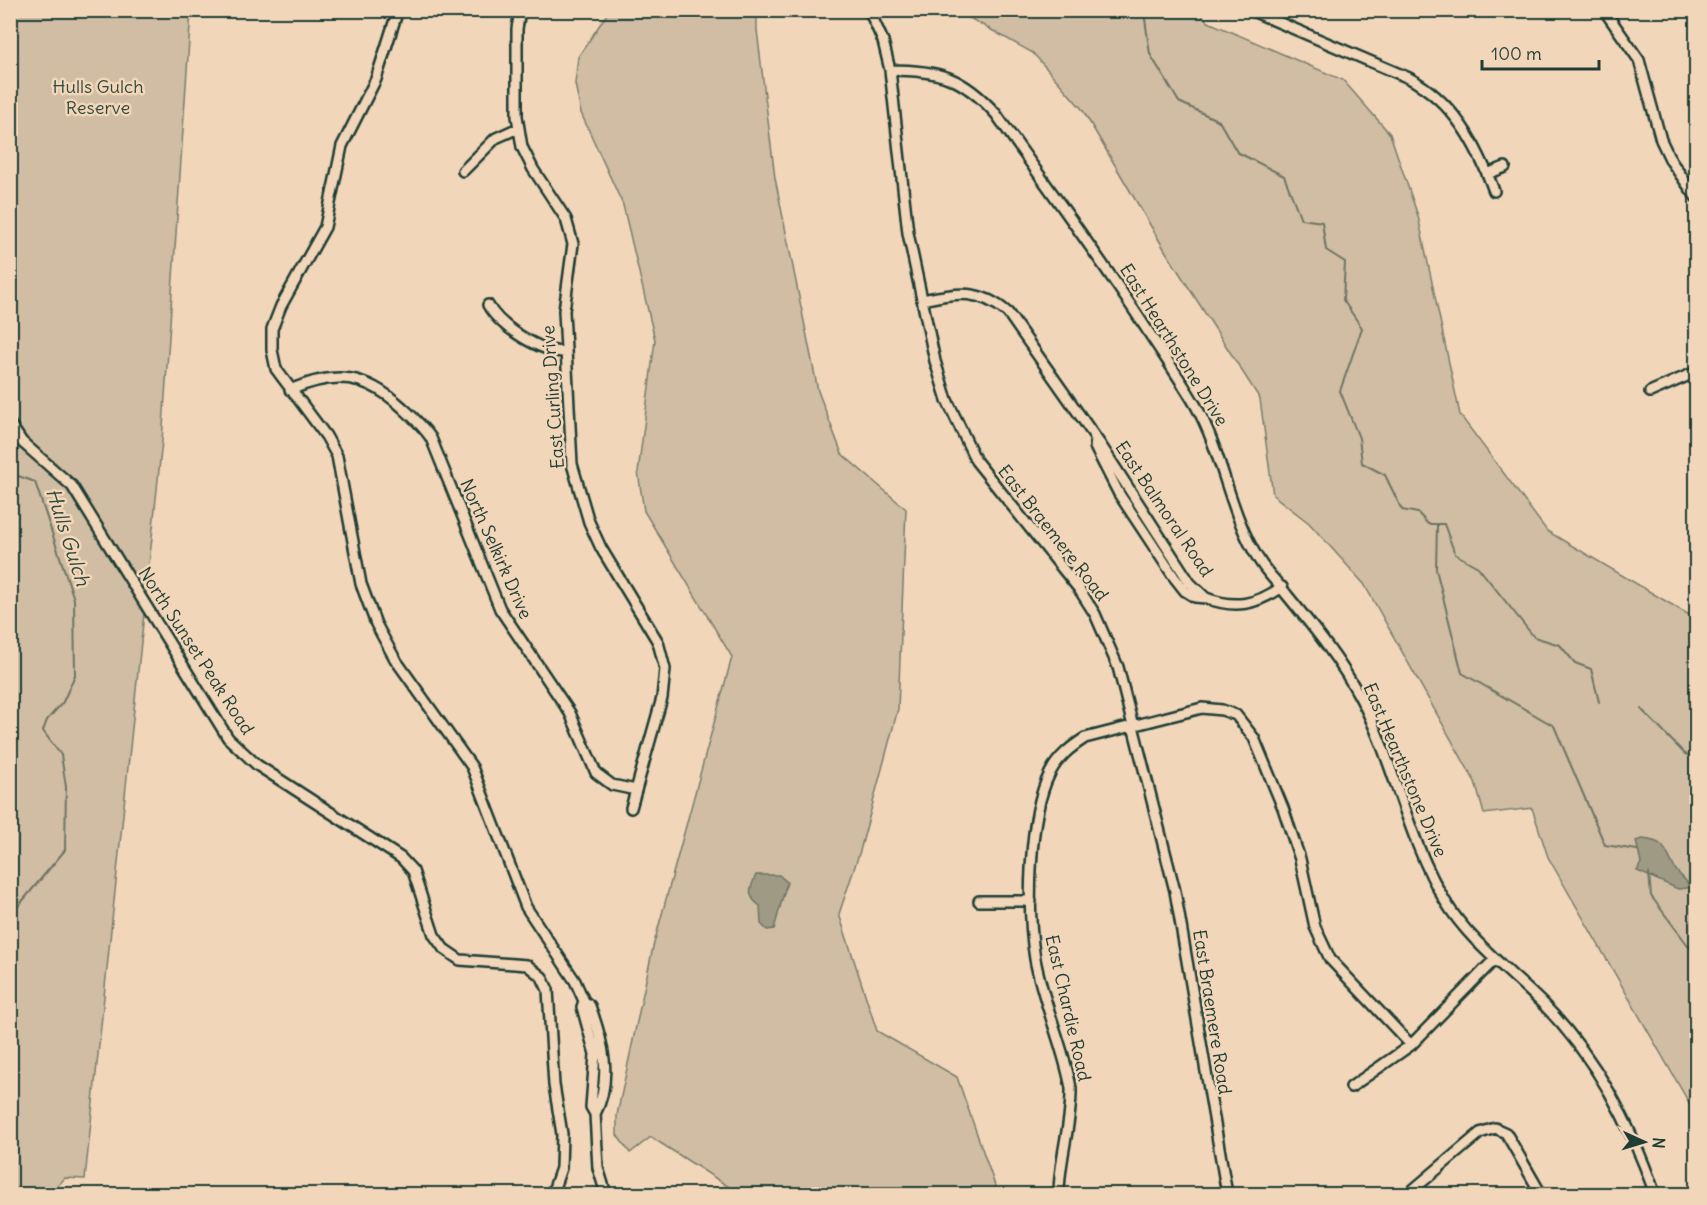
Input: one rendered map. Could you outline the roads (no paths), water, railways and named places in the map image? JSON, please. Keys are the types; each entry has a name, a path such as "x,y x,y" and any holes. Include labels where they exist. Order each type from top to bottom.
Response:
{"street":[{"path":"398,10 376,80 342,146 325,227 281,306 272,329 272,350 276,369 326,436 337,456 361,584 376,624 395,659 472,767 526,907 575,981 584,1001 590,1006 604,1054 603,1090 595,1114 597,1168 606,1194"},
{"name":"East Curling Drive","path":"520,10 517,28 518,128 522,147 533,169 561,209 570,230 573,256 564,296 565,352 569,436 580,496 602,548 658,642 665,669 662,698 631,808"},
{"name":"East Braemere Road","path":"869,10 883,41 890,70 908,233 922,300 935,361 958,428 976,461 1079,589 1095,614 1119,667 1185,944 1227,1194"},
{"path":"1250,10 1409,78 1426,88 1457,118 1469,135 1494,191"},
{"path":"1604,10 1639,60 1661,140 1671,161 1696,197"},
{"name":"East Hearthstone Drive","path":"890,70 918,70 955,80 979,95 996,114 1117,284 1195,403 1213,439 1245,533 1259,561 1334,654 1362,701 1384,751 1422,855 1447,904 1466,929 1544,1005 1580,1045 1609,1090 1629,1128 1655,1194"},
{"path":"463,171 496,138 518,128"},
{"path":"1487,174 1504,167"},
{"name":"East Balmoral Road","path":"922,300 954,293 973,294 994,301 1018,327 1095,440 1095,447 1119,494 1173,577 1185,591 1195,597 1233,606 1251,604 1282,587"},
{"path":"488,305 501,323 547,349 565,352"},
{"path":"1650,392 1696,372"},
{"name":"North Selkirk Drive","path":"290,390 320,379 358,379 376,387 419,422 431,438 500,609 570,713 596,773 612,785 636,790"},
{"name":"North Sunset Peak Road","path":"10,424 22,442 72,486 228,738 257,765 401,858 413,872 434,935 444,949 460,960 526,965 542,977 551,1003 554,1085 562,1134 561,1168 552,1194"},
{"name":"East Chardie Road","path":"1059,1194 1060,1163 1072,1107 1071,1088 1036,960 1031,901 1037,813 1049,774 1071,747 1085,738 1202,708 1222,710 1236,715 1254,738 1283,808 1300,859 1321,945 1330,959 1411,1046"},
{"path":"979,901 1031,901"},
{"path":"1351,1087 1411,1046 1495,958"},
{"path":"1408,1194 1480,1133 1495,1128 1506,1133 1541,1194"}],"waterway":[{"path":"1144,12 1150,54 1179,102 1219,121 1237,152 1284,176 1301,219 1322,222 1326,250 1345,262 1343,300 1362,328 1340,391 1359,438 1362,463 1385,475 1402,510 1418,513 1428,524 1444,524 1455,554 1478,567 1534,637 1560,645 1575,663 1591,669 1599,702"},
{"name":"Hulls Gulch","path":"10,473 35,482 74,599 75,675 63,702 47,720 43,731 61,755 66,787 65,850 10,916"},
{"path":"1437,525 1436,569 1462,673 1554,726 1605,845 1637,850"},
{"path":"1641,709 1685,754 1696,758"},
{"path":"1649,873 1651,896 1696,956"}],"park label":[{"name":"Hulls Gulch Reserve","path":"98,97"}]}
